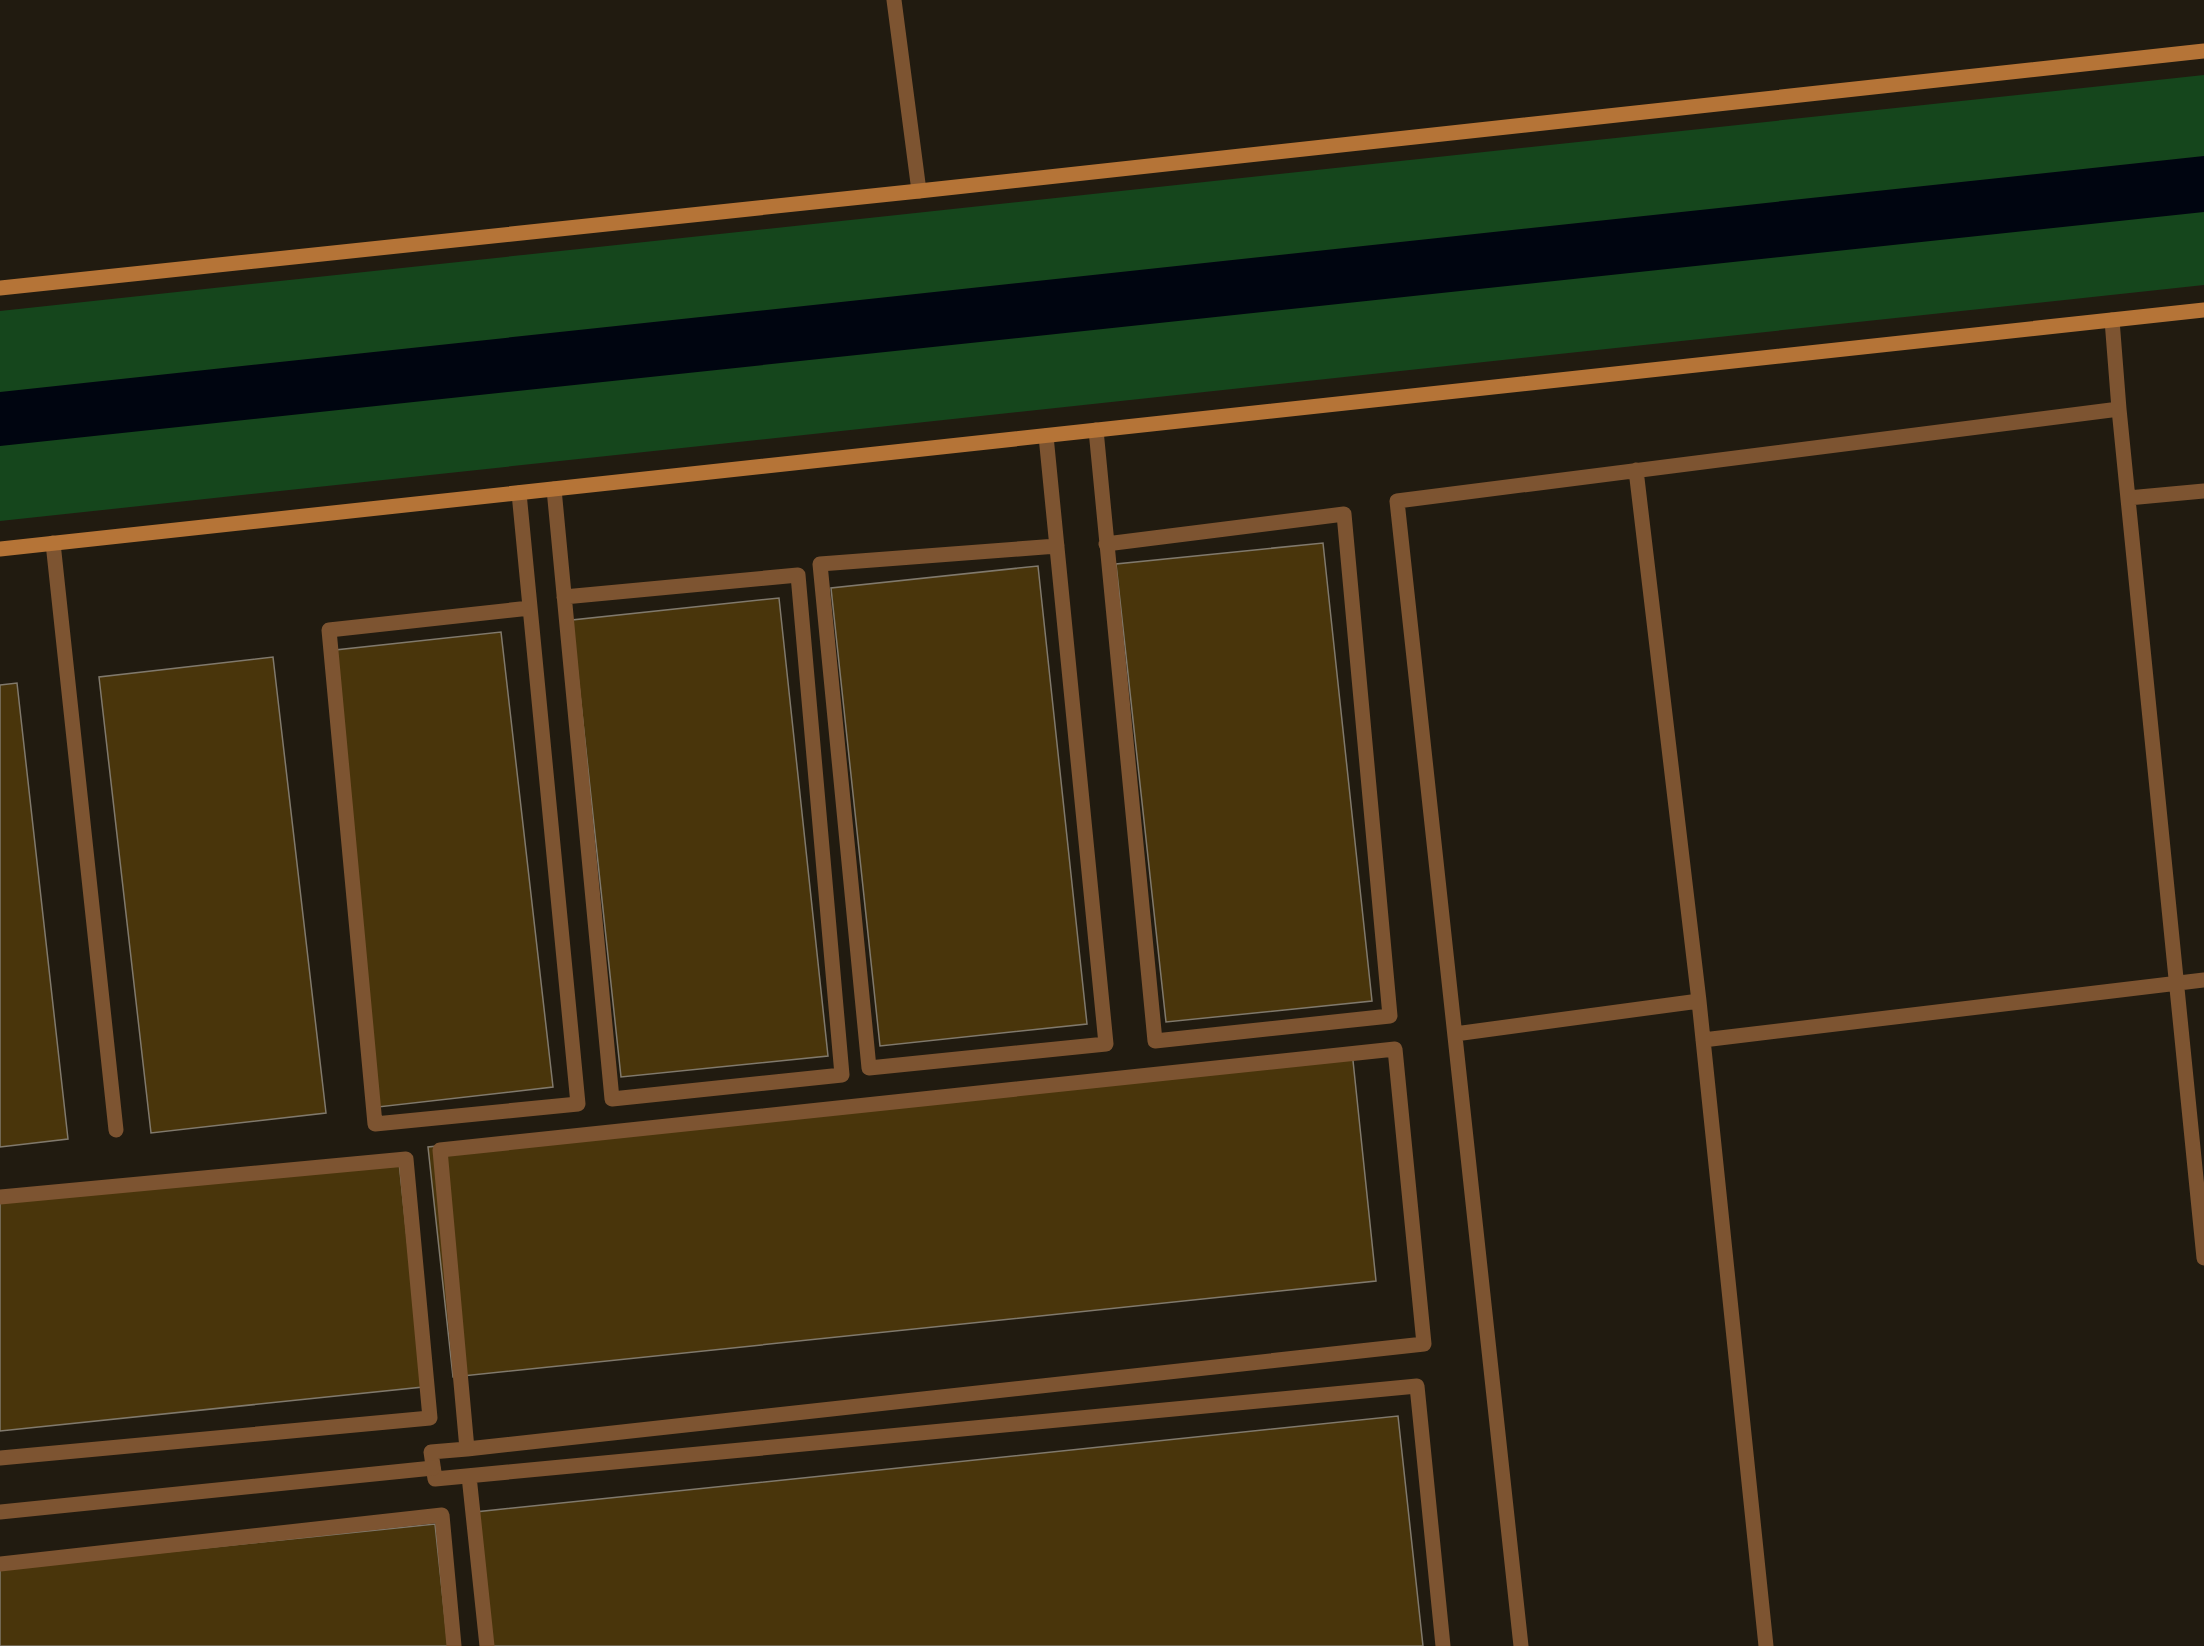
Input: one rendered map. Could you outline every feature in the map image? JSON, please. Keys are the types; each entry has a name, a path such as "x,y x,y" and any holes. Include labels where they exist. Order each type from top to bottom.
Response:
{"main road":[{"path":"0,288 919,191 2204,51"},
{"path":"0,549 2204,310"}],"street":[{"path":"894,0 919,191"},
{"path":"2112,320 2204,1258"},
{"path":"1521,1646 1397,501 2119,409"},
{"path":"1095,430 1106,544 1155,1041 1390,1016 1344,514 1106,544"},
{"path":"1046,436 1057,546 1106,1044 869,1068 820,564 1057,546"},
{"path":"1636,470 1704,1041 1766,1646"},
{"path":"554,489 564,597 612,1099 842,1075 798,575 564,597"},
{"path":"2128,498 2204,491"},
{"path":"519,493 578,1104 375,1124 328,630 530,608"},
{"path":"53,543 116,1130"},
{"path":"1704,1041 2204,980"},
{"path":"1455,1034 1699,1001"},
{"path":"467,1449 440,1150 1395,1049 1424,1344 467,1449 431,1452 435,1479 1417,1386 1443,1646"},
{"path":"0,1197 406,1159 430,1418 0,1458"},
{"path":"0,1512 433,1468"},
{"path":"469,1476 487,1646"},
{"path":"0,1564 442,1515 454,1646"}],"green space":[{"path":"2204,75 2204,285 0,521 0,311"}],"shaded area":[{"path":"2204,156 2204,212 0,446 0,392"}],"building":[{"path":"1323,543 1372,1001 1166,1022 1116,564"},
{"path":"1038,566 1087,1024 880,1046 831,588"},
{"path":"779,598 828,1056 621,1077 572,620"},
{"path":"501,632 553,1087 378,1107 326,651"},
{"path":"273,657 326,1113 151,1133 99,677"},
{"path":"17,683 68,1139 0,1147 0,685"},
{"path":"1352,1051 1376,1281 453,1377 428,1147"},
{"path":"399,1162 423,1387 0,1431 0,1203"},
{"path":"1398,1416 1423,1646 489,1646 475,1512"},
{"path":"435,1524 448,1646 0,1646 0,1569"}]}
